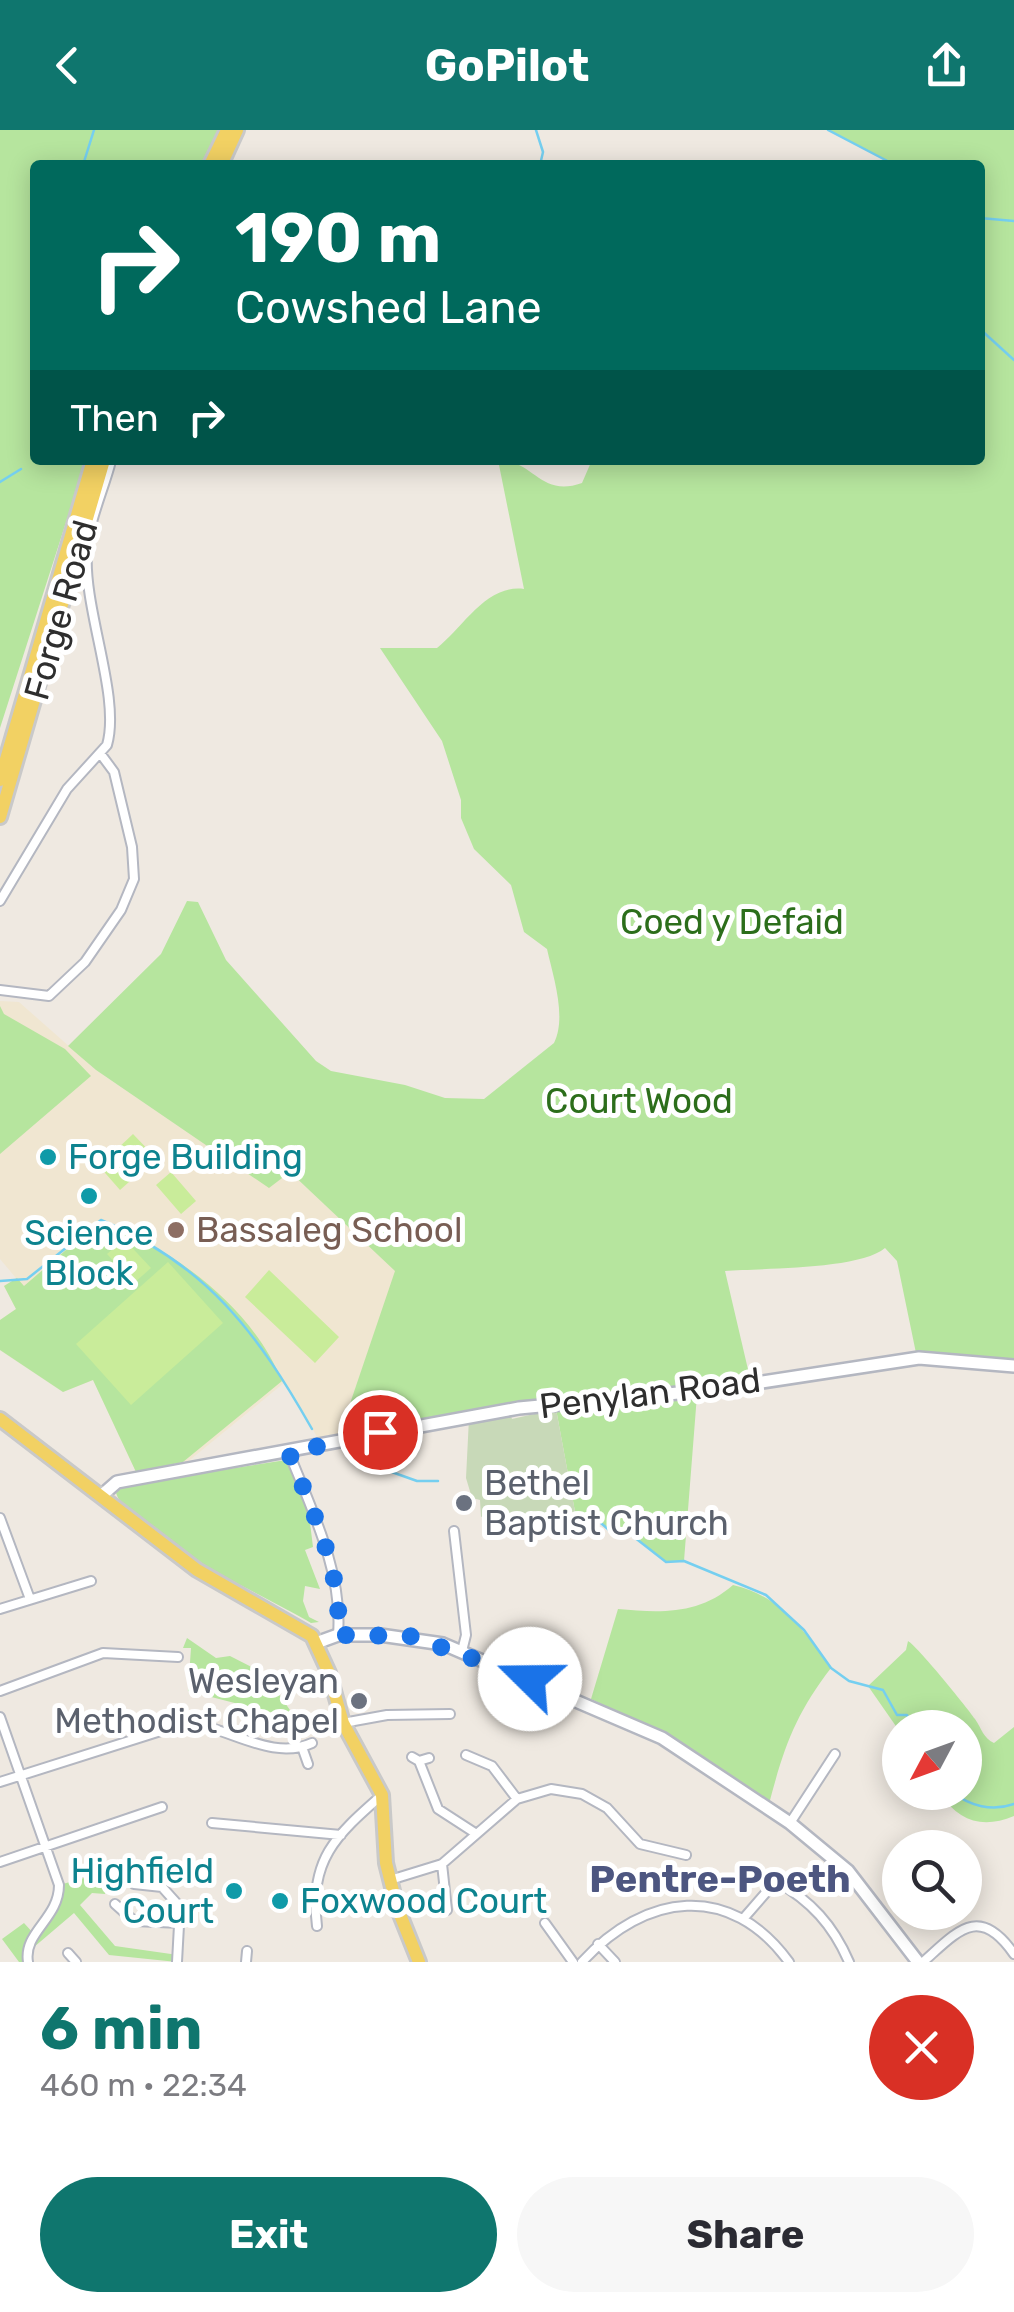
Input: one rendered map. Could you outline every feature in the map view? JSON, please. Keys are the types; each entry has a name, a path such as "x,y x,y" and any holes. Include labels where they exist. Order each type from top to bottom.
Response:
{"main road":[{"path":"212,160 226,130"},
{"path":"224,160 237,130"},
{"name":"Forge Road","path":"0,780 92,465"},
{"name":"Forge Road","path":"0,817 103,465"},
{"path":"0,1419 197,1570 289,1619 316,1643 343,1723 382,1794 390,1880 419,1962"}],"street":[{"path":"0,901 56,804 100,753 111,733 110,702 99,659 86,548 110,465"},
{"path":"0,990 49,996 66,985 130,892 135,868 132,847 114,772 100,753"},
{"name":"Penylan Road","path":"101,1496 116,1482 289,1453 466,1416 710,1390 919,1358 1014,1366"},
{"path":"289,1453 331,1570 341,1610 338,1635"},
{"path":"0,1518 30,1598"},
{"path":"454,1531 466,1635 462,1652"},
{"path":"0,1609 91,1582"},
{"path":"316,1643 338,1635 410,1636 462,1652 662,1738 790,1823 848,1871 920,1962 966,1927 980,1925 1002,1936 1014,1954"},
{"path":"0,1690 103,1653 178,1657"},
{"path":"343,1723 388,1715 450,1714"},
{"path":"0,1718 23,1774 59,1885 59,1901 30,1943 28,1962"},
{"path":"0,1782 186,1723 211,1725 277,1750 312,1743"},
{"path":"302,1747 308,1764"},
{"path":"790,1823 835,1754"},
{"path":"466,1755 492,1766 517,1799"},
{"path":"420,1759 438,1809 476,1833"},
{"path":"390,1880 442,1864 517,1799 551,1789 582,1794 619,1821 640,1844 686,1855"},
{"path":"317,1926 314,1886 318,1865 341,1835 382,1794"},
{"path":"0,1862 162,1808"},
{"path":"212,1823 341,1835"},
{"path":"442,1864 446,1910"},
{"path":"743,1919 776,1881 806,1899 822,1916 848,1962"},
{"path":"134,1884 162,1887 180,1907 177,1962"},
{"path":"115,1904 134,1921 181,1923"},
{"path":"582,1962 598,1944 638,1918 670,1906 702,1904 743,1919 776,1944 788,1962"},
{"path":"544,1923 572,1962"},
{"path":"598,1944 615,1962"},
{"path":"246,1962 247,1951"},
{"path":"68,1953 76,1962"}],"shaded area":[{"name":"Bassaleg School","path":"0,1001 19,1002 96,1070 269,1187 290,1172 396,1271 339,1436 320,1442 285,1382 185,1464 136,1472 93,1380 63,1392 0,1350 0,1320 16,1309 4,1286 16,1278 0,1259"}],"green space":[{"path":"0,130 218,130 204,160 30,160 30,465 84,465 0,728"},
{"path":"828,130 1014,130 1014,1363 916,1353 897,1261 885,1248 832,1264 725,1271 750,1378 457,1412 339,1436 395,1271 290,1172 269,1188 96,1070 68,1046 161,954 187,901 198,902 226,960 316,1061 331,1071 405,1085 445,1098 484,1099 554,1043 559,1009 547,949 524,932 511,885 474,849 461,818 461,800 442,741 380,648 437,648 487,600 510,589 524,589 499,465 518,465 546,482 568,486 582,483 590,465 985,465 985,160 885,160"},
{"path":"0,1006 4,1014 65,1049 91,1076 0,1154"},
{"path":"133,1134 156,1158 120,1190 99,1166"},
{"path":"171,1172 196,1201 181,1214 156,1185"},
{"path":"101,1220 155,1247 207,1283 251,1328 282,1381 183,1462 136,1472 93,1380 63,1392 0,1350 0,1320 16,1309 4,1286 17,1278 24,1286"},
{"path":"124,1239 151,1268 134,1283 107,1254"},
{"path":"168,1262 223,1323 131,1405 76,1344"},
{"path":"269,1270 339,1337 315,1363 245,1297"},
{"path":"697,1395 684,1561 666,1562 626,1530 609,1530 595,1518 576,1517 556,1409"},
{"path":"556,1409 576,1517 531,1514 531,1518 495,1511 481,1517 480,1500 472,1498 466,1478 469,1418 510,1413 512,1419"},
{"path":"286,1460 309,1515 313,1547 305,1550 320,1589 305,1586 303,1601 309,1617 319,1622 311,1623 173,1547 127,1510 116,1493 125,1485"},
{"path":"733,1585 764,1597 790,1616 831,1668 792,1732 769,1804 672,1738 591,1699 618,1609 664,1611 693,1607"},
{"path":"187,1638 216,1658 230,1656 265,1674 292,1713 270,1712 188,1691 191,1648 183,1648"},
{"path":"908,1641 968,1710 885,1710 868,1686 906,1650"},
{"path":"1014,1727 1014,1816 982,1822 955,1811 982,1810 982,1731 994,1743"},
{"path":"110,1871 105,1894 92,1893 80,1905 115,1946 178,1955 177,1962 109,1955 74,1913 27,1953 28,1962 19,1962 2,1939 24,1923 34,1934 49,1918 59,1885"}],"waterway":[{"path":"85,160 94,130"},
{"path":"536,130 543,152 541,160"},
{"path":"828,130 885,160"},
{"path":"985,218 1014,221"},
{"path":"985,334 1014,360"},
{"path":"0,482 21,469"},
{"path":"0,1281 27,1279 101,1220 171,1258 225,1305 271,1362 312,1429"},
{"path":"369,1450 372,1465 417,1481 438,1481"},
{"path":"530,1514 595,1518 609,1530 625,1530 666,1562 684,1561 766,1595 804,1630 831,1668 849,1681 883,1690 894,1710"},
{"path":"982,1806 1014,1804"}],"place":[{"name":"Forge Building","path":"48,1157"},
{"name":"Science Block","path":"89,1196"},
{"name":"Bassaleg School","path":"176,1230"},
{"name":"Bethel Baptist Church","path":"464,1503"},
{"name":"Wesleyan Methodist Chapel","path":"359,1701"},
{"name":"Highfield Court","path":"234,1891"},
{"name":"Foxwood Court","path":"280,1901"}],"district":[{"name":"Pentre-Poeth","path":"720,1879"}],"route":[{"path":"380,1432 289,1453 331,1570 341,1610 338,1635 410,1636 443,1644 530,1679"}],"park label":[{"name":"Coed y Defaid","path":"732,922"},
{"name":"Court Wood","path":"639,1101"}]}
